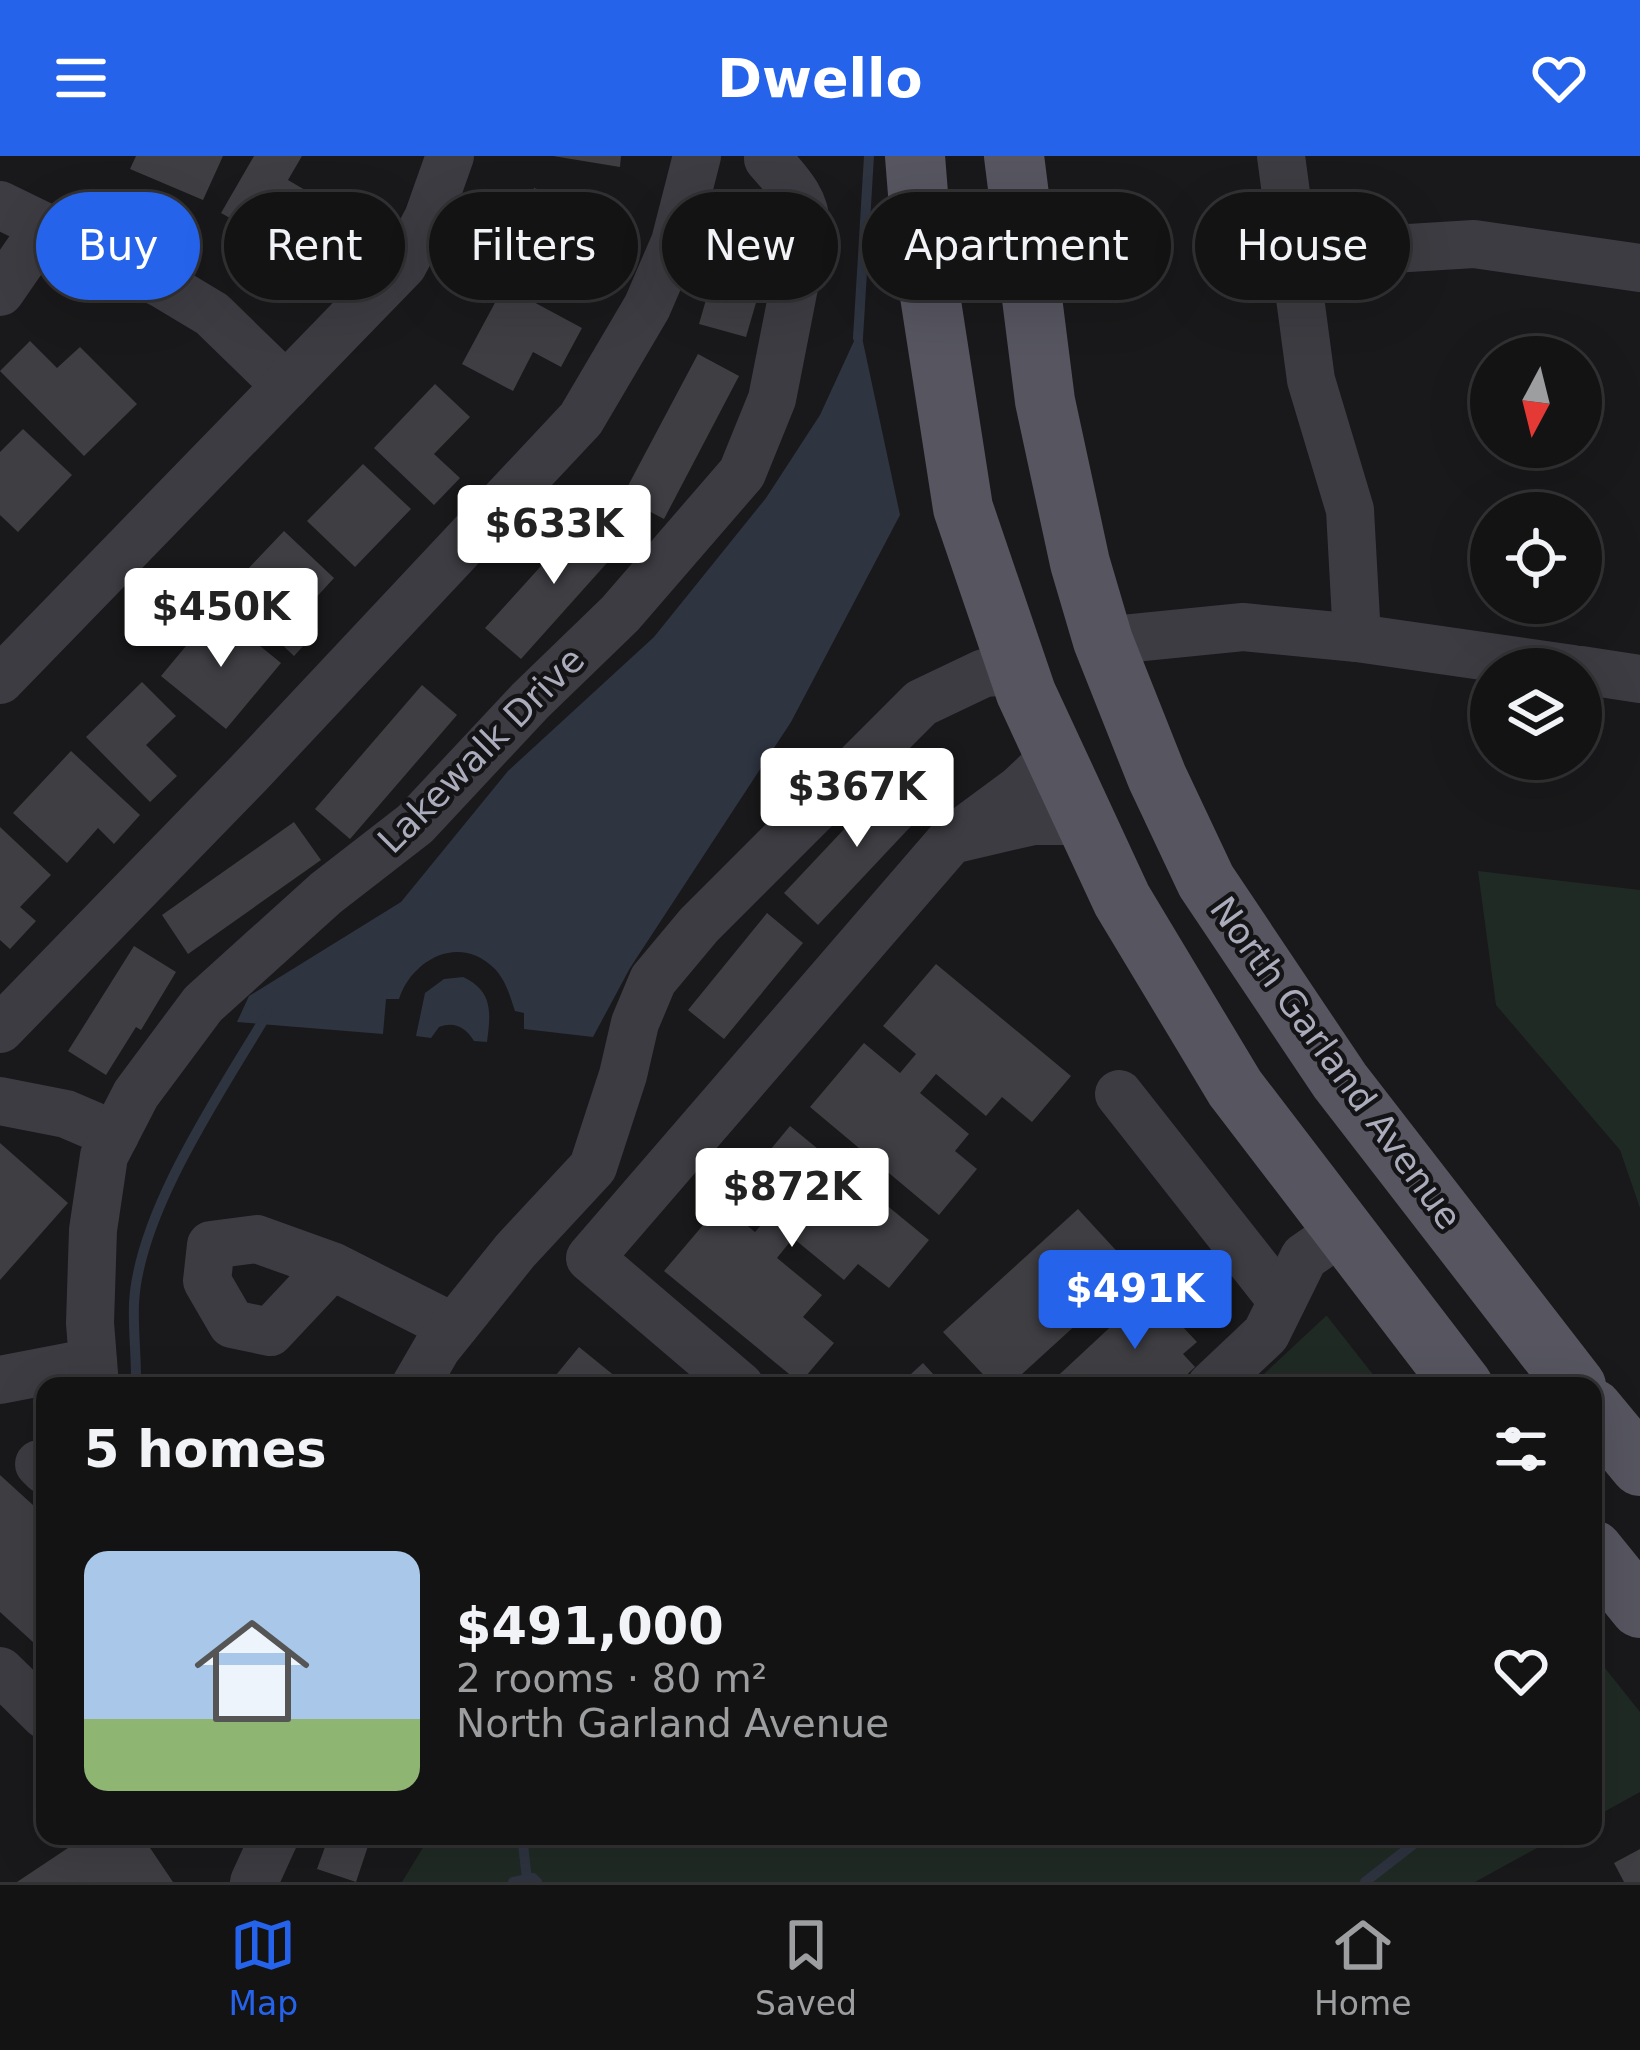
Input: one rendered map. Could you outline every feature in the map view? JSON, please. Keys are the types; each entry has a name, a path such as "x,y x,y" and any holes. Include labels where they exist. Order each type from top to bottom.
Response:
{"main road":[{"path":"915,156 925,267 963,508 1018,671 1055,757 1122,900 1235,1088 1456,1377"},
{"name":"North Garland Avenue","path":"1014,156 1045,401 1080,563 1103,641 1156,777 1218,899 1340,1081 1569,1377"},
{"path":"1018,671 1103,641"},
{"path":"1602,1419 1640,1466"},
{"path":"1602,1561 1640,1608"}],"street":[{"path":"0,680 404,265 428,218 449,156"},
{"path":"0,1029 249,773 581,419 647,308 675,242 697,156"},
{"path":"1281,156 1286,192"},
{"name":"Lakewalk Drive","path":"94,1374 93,1230 104,1156 136,1094 203,1004 326,893 415,824 530,701 620,614 742,472 772,399 806,226 806,211 768,159"},
{"path":"0,205 36,223"},
{"path":"0,292 36,240"},
{"path":"1410,248 1474,244 1640,268"},
{"path":"189,300 212,314 286,386"},
{"path":"1300,300 1311,380 1349,510 1357,638"},
{"path":"1103,641 1243,627 1470,654"},
{"path":"421,1377 453,1327 515,1251 593,1167 652,980 699,925 921,703 984,673 1018,671"},
{"path":"1602,674 1640,679"},
{"path":"729,1377 590,1258 951,840 1055,757"},
{"path":"951,840 1033,821 1084,821"},
{"path":"1119,1094 1282,1300"},
{"path":"0,1101 66,1114 115,1135"},
{"path":"1221,1377 1266,1334 1304,1256 1343,1230"},
{"path":"332,1266 453,1327"},
{"path":"47,1377 94,1374"},
{"path":"0,1380 36,1378"},
{"path":"0,1672 36,1706"},
{"path":"254,1882 271,1845"}],"shaded area":[{"path":"1478,871 1640,890 1640,1208 1620,1150 1496,1005"},
{"path":"1326,1316 1375,1377 1261,1377"},
{"path":"1602,1664 1640,1712 1640,1792 1602,1813"},
{"path":"425,1845 1543,1845 1475,1882 402,1882"}],"water":[{"path":"860,328 900,515 791,722 630,968 593,1037 524,1029 524,1013 515,1011 495,969 481,958 453,952 426,962 399,999 386,999 383,1034 237,1022 249,996 401,902 508,771 654,637 766,498 820,415"},
{"path":"463,977 480,989 488,1004 487,1042 474,1041 455,1025 439,1027 431,1038 416,1036 425,993 444,979"}],"building":[{"path":"136,156 223,156 203,200 200,192 184,192 130,169"},
{"path":"254,156 302,156 288,180 308,192 233,192"},
{"path":"553,156 621,156 620,167"},
{"path":"496,300 530,300 582,328 561,367 533,352 513,391 462,364"},
{"path":"706,300 757,300 746,337 699,324"},
{"path":"30,341 57,368 80,347 137,404 84,456 0,371"},
{"path":"698,354 739,376 664,519 622,497"},
{"path":"435,384 470,417 434,454 460,478 434,505 374,448"},
{"path":"23,429 72,475 18,532 0,515 0,452"},
{"path":"363,464 411,509 355,567 307,521"},
{"path":"588,514 623,545 521,659 485,628"},
{"path":"284,531 334,578 301,614 318,630 294,656 226,592"},
{"path":"216,610 281,663 226,729 161,676"},
{"path":"142,682 176,716 146,745 177,776 150,802 86,737"},
{"path":"422,685 457,715 350,839 315,809"},
{"path":"71,751 140,815 114,844 98,828 67,863 13,813"},
{"path":"896,774 930,806 818,925 784,893"},
{"path":"294,822 321,860 188,954 162,915"},
{"path":"0,827 51,875 20,907 36,921 10,949 0,940"},
{"path":"767,913 803,943 724,1039 688,1010"},
{"path":"134,946 176,972 141,1030 136,1027 106,1075 68,1051"},
{"path":"936,964 1071,1076 1032,1122 1002,1097 986,1116 936,1074 920,1093 969,1134 955,1151 977,1169 939,1215 810,1107 864,1043 900,1073 916,1054 883,1026"},
{"path":"790,1126 929,1240 889,1288 858,1264 844,1280 793,1238 777,1258 822,1295 803,1317 834,1343 805,1377 793,1377 664,1271 721,1204 755,1232 769,1216 737,1190"},
{"path":"0,1143 68,1203 0,1280"},
{"path":"1078,1209 1135,1271 1019,1377 986,1377 943,1332"},
{"path":"1149,1291 1197,1342 1183,1354 1195,1367 1184,1377 1057,1377"},
{"path":"579,1347 616,1377 554,1377"},
{"path":"923,1363 936,1377 908,1377"},
{"path":"0,1475 36,1508 36,1645 0,1612"},
{"path":"72,1845 148,1845 173,1882 17,1882"},
{"path":"319,1845 368,1845 356,1882 317,1869 325,1847"},
{"path":"1640,1849 1640,1882 1624,1882 1614,1863"}],"waterway":[{"path":"858,338 869,156"},
{"path":"136,1377 134,1303 150,1230 185,1153 267,1014"},
{"path":"523,1845 527,1879"},
{"path":"1365,1882 1412,1845"},
{"path":"513,1882 533,1878 537,1882"}]}
